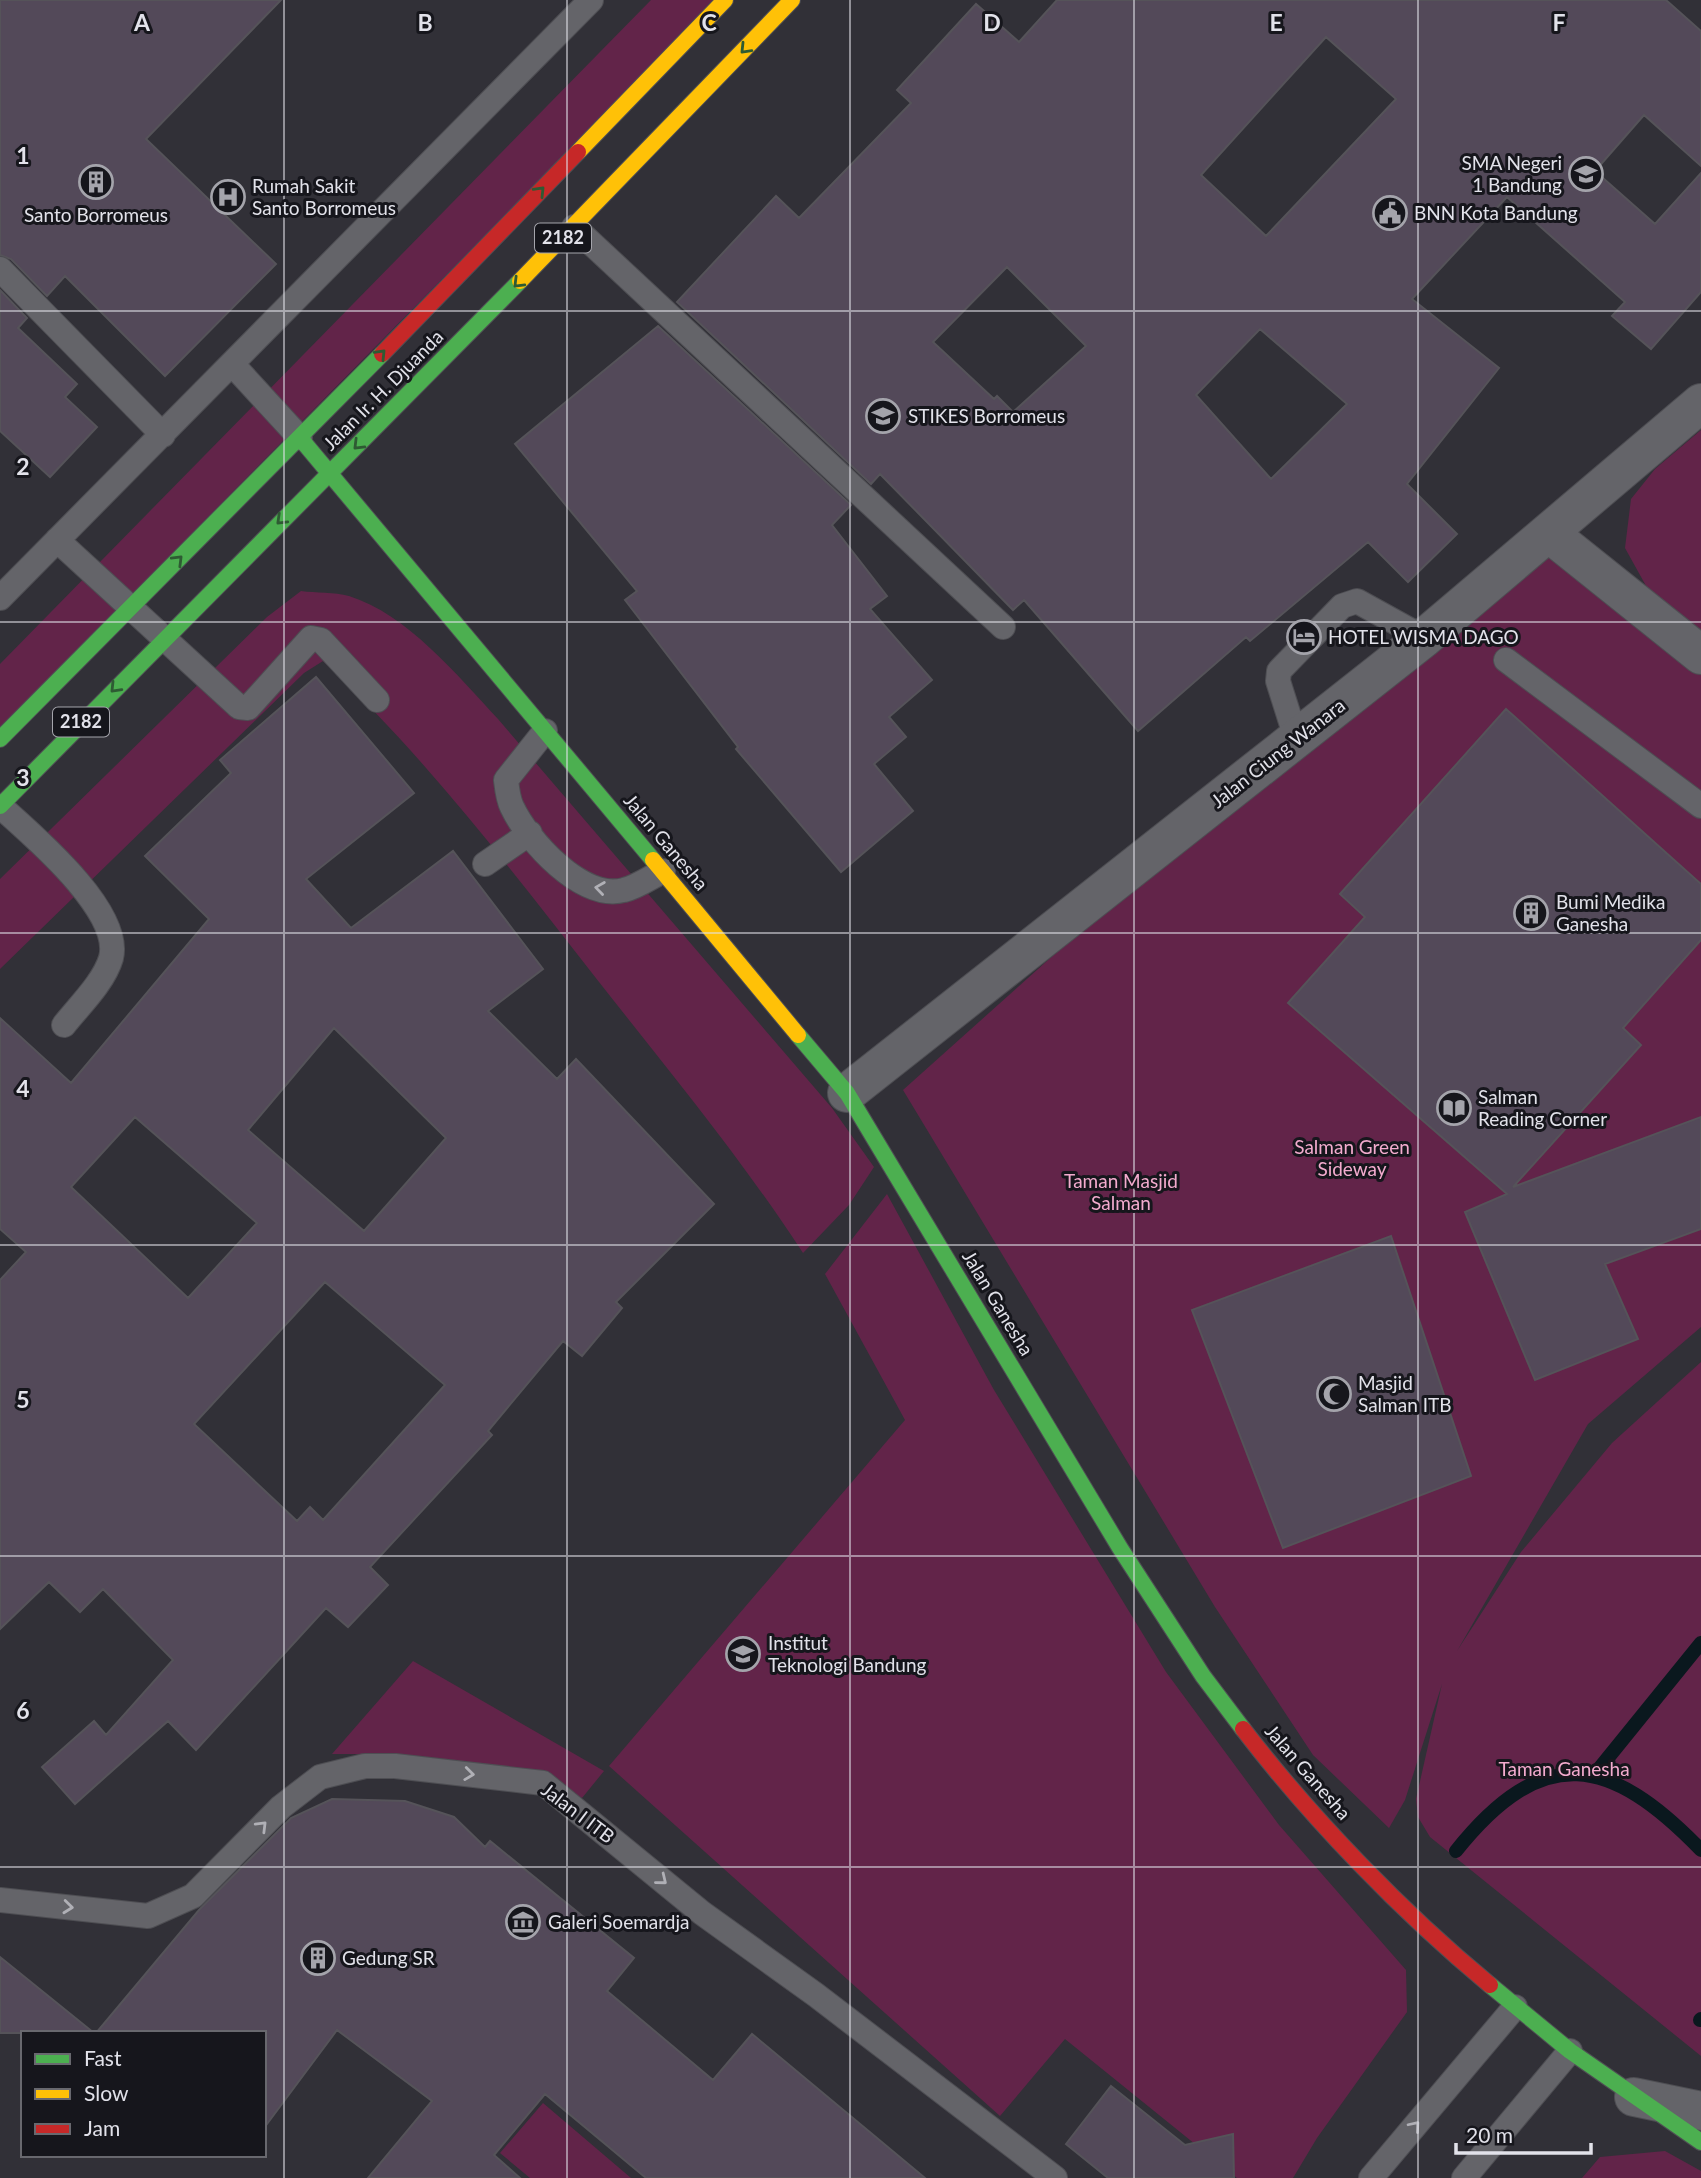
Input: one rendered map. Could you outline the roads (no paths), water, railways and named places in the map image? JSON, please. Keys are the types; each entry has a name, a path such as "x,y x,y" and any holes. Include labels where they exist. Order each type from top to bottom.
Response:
{"street":[{"name":"Jalan Ir. H. Djuanda","path":"0,739 300,438 725,0"},
{"name":"Jalan Ir. H. Djuanda","path":"0,806 162,639 574,227 792,0"},
{"name":"Jalan Ciung Wanara","path":"848,1093 1424,638 1550,534 1701,403"},
{"name":"Jalan Ganesha","path":"300,438 848,1093 1121,1548 1203,1676 1285,1784 1444,1947 1570,2051 1632,2097 1701,2142"},
{"path":"1550,534 1701,655"},
{"path":"1632,2097 1701,2111"}],"lane":[{"path":"0,598 591,0"},
{"path":"574,227 1003,627"},
{"path":"0,269 163,435"},
{"path":"233,365 300,438"},
{"path":"57,540 239,707 248,708 311,638 321,640 377,700"},
{"path":"1296,738 1278,681 1279,671 1342,606 1357,601 1424,638"},
{"path":"1506,660 1701,806"},
{"path":"545,731 506,780 511,806 530,833 564,872 593,890 623,891 663,871"},
{"path":"0,806 86,893 101,913 111,934 111,959 95,986 64,1025"},
{"path":"485,864 530,833"},
{"name":"Jalan I ITB","path":"0,1900 148,1916 193,1896 281,1807 320,1777 365,1766 395,1766 543,1783 702,1913 816,1995 1055,2178"},
{"path":"1371,2178 1516,2007"},
{"path":"1464,2178 1570,2051"}],"waterway":[{"path":"1594,1775 1701,1643"},
{"path":"1456,1851 1488,1816 1518,1792 1548,1778 1577,1774 1606,1780 1637,1795 1701,1850"}],"place":[{"name":"SMA Negeri 1 Bandung","path":"1586,174"},
{"name":"Santo Borromeus","path":"96,182"},
{"name":"Rumah Sakit Santo Borromeus","path":"228,197"},
{"name":"BNN Kota Bandung","path":"1390,213"},
{"name":"STIKES Borromeus","path":"883,416"},
{"name":"HOTEL WISMA DAGO","path":"1304,637"},
{"name":"Bumi Medika Ganesha","path":"1531,913"},
{"name":"Salman Reading Corner","path":"1454,1108"},
{"name":"Masjid Salman ITB","path":"1334,1394"},
{"name":"Institut Teknologi Bandung","path":"743,1654"},
{"name":"Galeri Soemardja","path":"523,1922"},
{"name":"Gedung SR","path":"318,1958"}],"park label":[{"name":"Salman Green Sideway","path":"1352,1158"},
{"name":"Taman Masjid Salman","path":"1121,1192"},
{"name":"Taman Ganesha","path":"1564,1769"}]}
